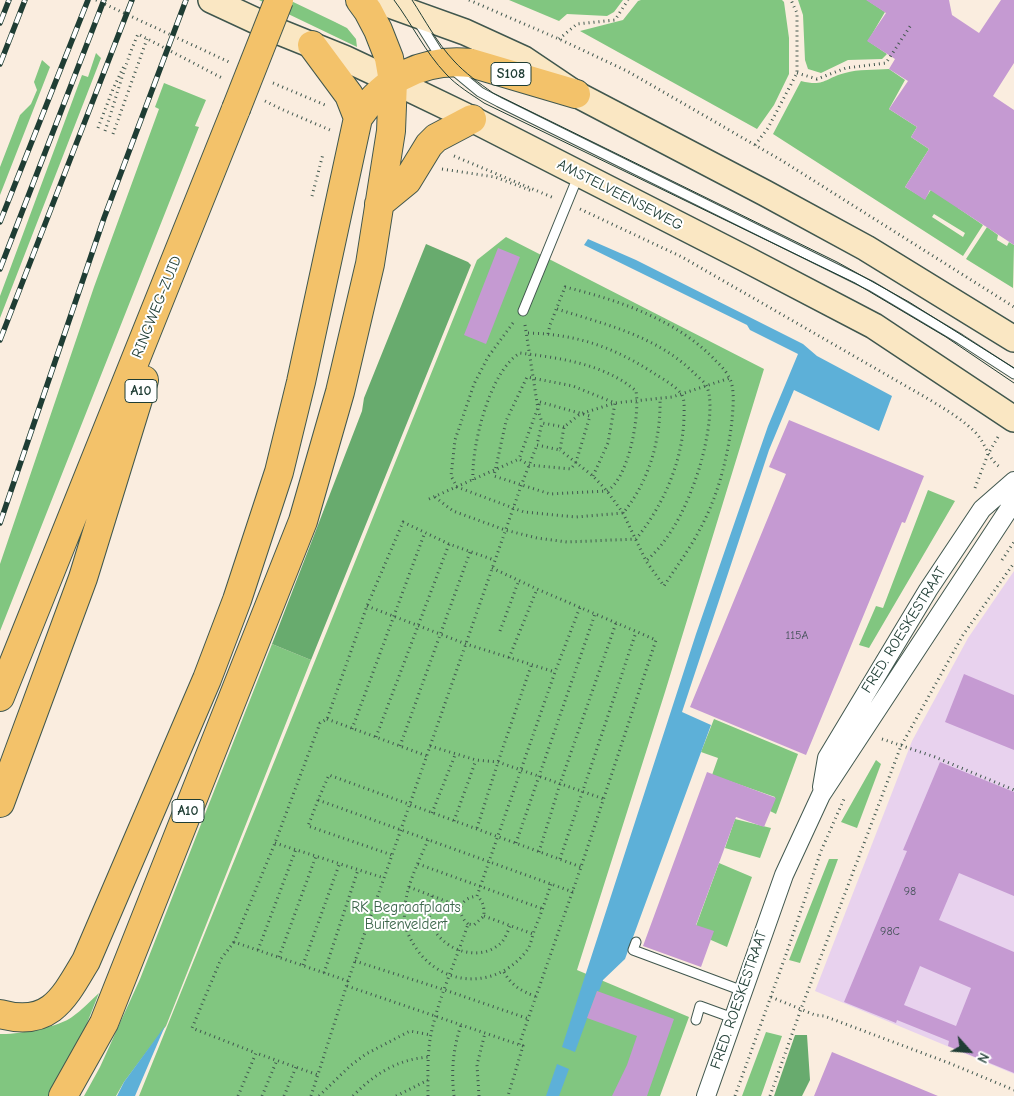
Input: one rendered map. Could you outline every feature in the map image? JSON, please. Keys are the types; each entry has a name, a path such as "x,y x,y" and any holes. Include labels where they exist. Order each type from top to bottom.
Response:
{"highway":[{"name":"RINGWEG-ZUID","path":"0,697 279,0"},
{"path":"360,0 368,11 384,44 393,81"},
{"path":"312,45 349,95 358,118"},
{"name":"S108","path":"393,81 413,71 436,63 471,62 576,94"},
{"name":"A10","path":"0,1014 28,1017 48,1012 66,996 86,961 207,679 237,600 279,472 301,382 358,118 374,96 393,81"},
{"name":"A10","path":"63,1096 104,1023 303,521 340,392 370,264 390,131 393,81"},
{"path":"379,204 407,181 429,145 447,131 472,119"},
{"name":"A10","path":"0,802 84,578 198,204"}],"main road":[{"name":"AMSTELVEENSEWEG","path":"211,0 344,58 472,119 744,258 874,326 1014,419"},
{"name":"S108","path":"376,0 409,7 524,59 576,94 765,192 866,248 1014,339"}],"street":[{"name":"FRED. ROESKESTRAAT","path":"821,795 827,758 928,590 982,509 1014,481"},
{"name":"FRED. ROESKESTRAAT","path":"706,1096 784,875 821,795 1009,509 1014,490"}],"lane":[{"name":"AMSTELVEENSEWEG","path":"409,7 445,62 480,92 872,286 1014,374"},
{"path":"524,311 579,174"},
{"path":"636,942 633,950 742,991"},
{"path":"696,1020 700,1006 733,1018"}],"path":[{"path":"469,0 627,70 755,145 1014,307"},
{"path":"559,39 577,24 614,20 628,0"},
{"path":"755,145 768,128 797,73 797,13 791,0"},
{"path":"797,73 817,79 846,68 886,63 911,25"},
{"path":"98,128 138,34"},
{"path":"113,134 148,39"},
{"path":"105,131 119,92 128,57"},
{"path":"326,139 329,130"},
{"name":"AMSTELVEENSEWEG","path":"429,145 568,203 682,257 925,396 960,419 978,435 988,454"},
{"path":"312,196 324,148"},
{"path":"537,445 560,450 593,476 608,491 623,513 646,561 664,586 700,529 712,501 730,442 732,388 730,378 710,354 667,324 624,304 565,287 548,334"},
{"path":"557,309 615,326 652,342 688,367 707,386 710,406 708,426 702,460 690,497 656,552 646,561"},
{"path":"311,1096 348,981 494,560 537,445 542,423 538,409 524,311"},
{"path":"524,311 504,332 474,384 455,440 451,476 457,487 513,508 552,516 576,518 623,513 631,503 651,462 659,434 660,399"},
{"path":"527,334 548,334 601,345 620,353 665,380 681,394 684,404 684,426 673,471 653,515 636,539"},
{"path":"473,480 472,467 485,408 505,368 513,357 520,353 592,366 627,383 636,391 638,401 634,438 623,469 613,488 608,491 550,494 494,476 506,421 526,377 573,386 615,403"},
{"path":"560,450 564,427 580,414 615,403 660,399 681,394 730,378"},
{"path":"429,500 519,459 540,402 590,416 576,462 571,470 530,465 519,459"},
{"path":"593,476 608,443 615,403"},
{"path":"542,423 564,427"},
{"path":"435,497 453,511 505,530 537,538 567,542 636,539"},
{"path":"318,1075 192,1028 221,959 234,942 320,723 326,719 367,606 403,522 449,544 494,560"},
{"path":"352,729 424,532"},
{"path":"376,737 449,544"},
{"path":"400,746 470,552"},
{"path":"770,1096 801,1009 902,746 963,635 1014,563"},
{"path":"492,568 656,640 573,892 520,1045"},
{"path":"500,631 519,580"},
{"path":"509,658 537,589"},
{"path":"367,606 466,644 555,672"},
{"path":"477,896 555,672 580,607"},
{"path":"516,843 595,614"},
{"path":"539,852 560,784 616,623"},
{"path":"560,859 636,632"},
{"path":"477,828 532,666"},
{"path":"326,719 427,756"},
{"path":"878,738 935,757 1014,790"},
{"path":"430,746 476,760 498,762 604,799"},
{"path":"432,813 455,755"},
{"path":"454,821 476,760"},
{"path":"392,855 308,826 329,775 581,867"},
{"path":"735,1096 821,851 846,797"},
{"path":"318,800 573,892"},
{"path":"428,840 404,903 405,924 410,940 423,958 434,968 450,975 471,980 484,978 504,972 516,962 529,948 550,884"},
{"path":"274,843 384,878"},
{"path":"258,950 296,850"},
{"path":"279,957 316,856"},
{"path":"418,864 543,909"},
{"path":"303,965 339,865"},
{"path":"324,973 358,870"},
{"path":"409,887 461,906"},
{"path":"432,896 429,909 430,921 436,934 450,947 459,951 466,953 491,949 501,943 510,926"},
{"path":"477,896 465,900 461,906 460,913 468,924 474,924 484,916"},
{"path":"477,896 482,901 484,916"},
{"path":"484,916 533,934"},
{"path":"428,1096 431,1035 468,924"},
{"path":"234,942 348,981"},
{"path":"355,961 529,1019"},
{"path":"504,972 510,982 518,989 536,997"},
{"path":"347,986 523,1046 508,1096"},
{"path":"771,997 815,1016 824,1016 949,1063 1014,1090"},
{"path":"454,1096 452,1062 460,1025"},
{"path":"321,1095 350,1066 366,1054 410,1031 431,1035"},
{"path":"479,1096 477,1065 484,1033"},
{"path":"238,1096 256,1053"},
{"path":"353,1096 374,1077 396,1064 411,1058 429,1056"},
{"path":"262,1096 277,1060"},
{"path":"284,1096 296,1067"},
{"path":"396,1096 428,1080"}],"shaded area":[{"path":"1014,571 1014,1074 815,991 912,741 968,638"}],"green space":[{"path":"259,0 289,0 335,22 347,28 356,39 357,47"},
{"path":"509,0 623,0 614,12 607,16 567,14 559,21"},
{"path":"782,0 784,2 789,38 789,74 774,105 757,129 580,31 623,20 638,1"},
{"path":"798,0 867,0 885,12 868,41 887,54 882,59 848,60 821,73 808,69 805,60 803,15"},
{"path":"96,53 101,58 0,318 0,296 82,75 88,77"},
{"path":"42,60 50,67 0,195 0,167 20,115 31,104 37,90 34,82"},
{"path":"889,69 905,80 889,109 917,127 911,137 929,149 905,187 925,199 955,152 958,208 983,225 963,256 773,134 801,81 815,83 850,72","holes":["934,214 965,233 963,237 932,217"]},
{"path":"164,83 206,100 195,126 199,127 0,631 0,564 94,287 159,109 155,107"},
{"path":"987,227 998,235 997,240 1007,246 1009,242 1014,245 1013,288 966,259"},
{"name":"RK Begraafplaats Buitenveldert","path":"506,237 764,369 577,970 689,1017 660,1096 139,1096 477,260"},
{"path":"426,244 471,265 311,660 272,644 362,411 364,398"},
{"path":"928,490 955,501 869,648 859,645 876,606 883,608"},
{"path":"272,644 311,660 166,1026 124,1082 116,1096 84,1096 100,1067 140,979"},
{"path":"714,719 798,754 776,814 770,811 775,797 712,775 718,758 701,752"},
{"path":"876,760 881,764 857,828 841,822"},
{"path":"735,819 771,828 760,858 725,848"},
{"path":"829,859 838,859 800,963 789,960"},
{"path":"719,863 752,877 727,947 711,940 696,926"},
{"path":"99,993 78,1046 49,1096 0,1096 0,1034 37,1030 66,1021"},
{"path":"766,1032 782,1036 761,1096 742,1096"},
{"path":"795,1035 807,1035 810,1080 802,1096 774,1096"}],"water":[{"path":"588,239 636,260 803,344 817,356 892,396 879,431 794,390 769,450 682,712 711,725 625,959 603,980 599,991 597,991 575,1052 562,1047 696,634 768,426 798,354 750,330 747,325 584,245"},
{"path":"165,1026 135,1096 117,1096 124,1082"},
{"path":"557,1064 569,1069 559,1096 546,1096"}],"building":[{"path":"866,0 949,0 952,15 979,33 1001,0 1014,0 1014,63 993,96 1014,110 1014,245 930,190 925,200 905,187 929,149 911,137 917,127 889,109 908,81 889,69 895,59 867,41 886,13"},
{"path":"498,248 520,257 486,344 464,335"},
{"path":"789,420 924,476 905,523 902,522 806,755 690,707 786,474 769,467"},
{"path":"964,674 1014,695 1014,750 945,722"},
{"path":"940,762 1014,792 1014,896 959,873 939,920 1014,952 1014,1073 948,1046 949,1041 897,1020 896,1023 844,1002 907,851 903,850","holes":["920,966 971,988 956,1026 904,1005"]},
{"path":"707,772 776,798 764,827 736,817 696,925 714,931 701,967 643,946"},
{"path":"597,991 674,1019 647,1096 612,1096 627,1065 637,1036 587,1018"},
{"path":"832,1052 938,1096 814,1096"}],"tram line":[{"path":"394,0 438,65 464,90 484,103 855,283 946,337 1014,383"},
{"path":"412,0 448,54 467,74 493,93 837,262 909,302 1014,368"}],"railway":[{"path":"0,23 9,0"},
{"path":"0,64 25,0"},
{"path":"0,222 88,0"},
{"path":"0,269 104,0"},
{"path":"0,340 132,0"},
{"path":"0,523 104,218 186,0"}]}
